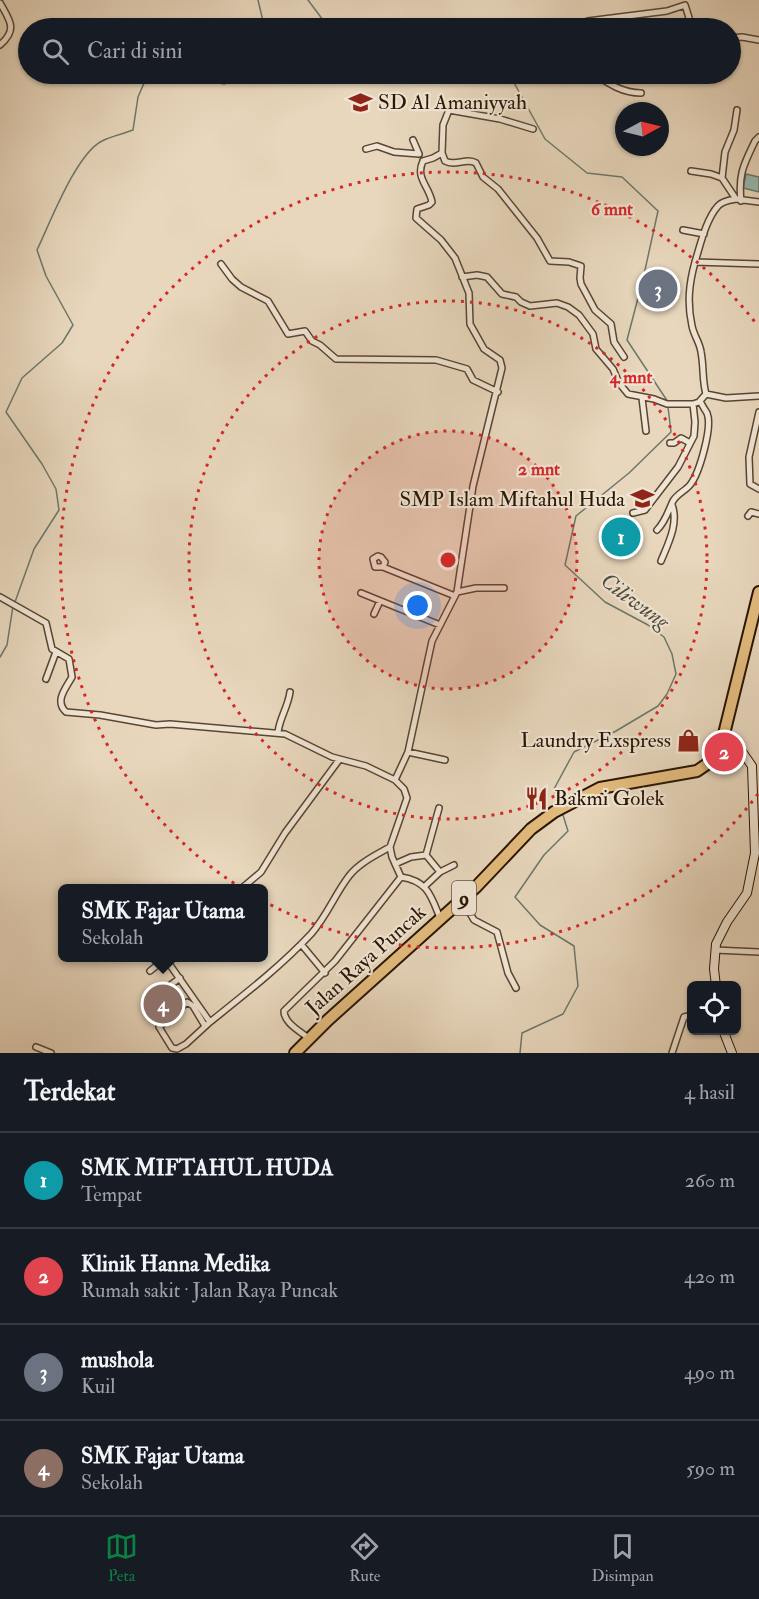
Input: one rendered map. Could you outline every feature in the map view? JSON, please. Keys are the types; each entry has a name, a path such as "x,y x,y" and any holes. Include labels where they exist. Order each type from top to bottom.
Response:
{"highway":[{"name":"Jalan Raya Puncak","path":"295,1053 308,1038 441,920 531,830 554,812 604,787 697,771 710,762 722,742 758,598"}],"street":[{"path":"612,18 667,11 685,2 689,18"},
{"path":"0,3 10,21 11,28 10,34 0,45"},
{"path":"741,37 759,40"},
{"path":"609,84 632,93 641,93"},
{"path":"533,129 500,119 451,110 446,115 442,153 445,161 452,164 470,161 476,163 483,177 498,189 537,238 550,261 569,262 582,267 581,284 595,310 611,324 614,342 624,357"},
{"path":"722,178 725,152 734,130 737,110"},
{"path":"738,200 741,173 759,137"},
{"path":"413,140 423,160"},
{"path":"366,149 377,146 394,152 419,154"},
{"path":"423,160 442,153"},
{"path":"395,780 408,752 432,641 456,594 473,486 498,392 502,363 484,349 470,324 470,300 460,268 448,249 416,218 417,209 432,202 430,193 421,178 420,168 423,160"},
{"path":"691,171 722,178 738,200"},
{"path":"706,394 702,381 700,344 692,327 689,283 704,234 718,206 738,200 759,202"},
{"path":"683,230 704,234"},
{"path":"695,262 759,264"},
{"path":"221,264 241,287 268,301 288,334 305,331 312,341 336,359 442,361 467,369 473,380 498,392"},
{"path":"462,277 477,275 487,277 502,294 516,297 530,306 557,303 568,307 579,315 593,334 597,349 613,369 628,394 667,404 693,404 700,401 706,394"},
{"path":"706,394 726,398 759,396"},
{"path":"642,398 646,432"},
{"path":"657,530 663,524 676,496 689,486 699,472 706,446 708,425 707,414 700,401"},
{"path":"633,513 645,510 678,467 695,429 693,404"},
{"path":"759,412 748,466 750,484 759,489"},
{"path":"670,443 681,438 690,443"},
{"path":"661,561 673,525 675,512 671,503"},
{"path":"748,516 750,512 759,514"},
{"path":"384,566 456,594 476,588 504,588"},
{"path":"361,593 440,625"},
{"path":"0,597 46,623 52,648 68,658 72,677 64,688 61,699 66,712 100,715 156,725 278,732 339,760 366,766 395,780 404,789 407,798 390,847 401,878"},
{"path":"374,614 380,601"},
{"path":"46,679 56,652"},
{"path":"278,732 283,712 288,705 290,692"},
{"path":"716,981 716,944 726,922 747,893 754,853 752,766 743,753 722,742"},
{"path":"408,752 445,760"},
{"path":"247,884 261,872 285,832 339,760"},
{"path":"426,855 439,808"},
{"path":"205,1026 193,1005 187,1002 159,1027 172,1048 177,1049 186,1044 301,944 322,920 351,873 361,864 390,847"},
{"path":"395,864 411,857 426,855"},
{"path":"426,855 440,872"},
{"path":"425,886 440,872 453,865"},
{"path":"401,878 425,886 441,920"},
{"path":"308,1038 288,1021 284,1013 325,973 401,878"},
{"path":"462,900 474,920 497,932 508,973 516,988"},
{"path":"301,944 325,973"},
{"path":"715,950 759,952"},
{"path":"150,971 161,962"},
{"path":"170,962 210,1022"},
{"path":"150,1000 180,978"},
{"path":"672,1053 684,1017 687,1016"},
{"path":"725,1035 732,1053"},
{"path":"36,1047 51,1053"}],"water":[{"path":"746,174 759,177 759,192 743,188"}],"waterway":[{"path":"258,0 262,18"},
{"name":"Ciliwung","path":"308,0 322,18"},
{"path":"15,602 34,549 59,510 56,489 42,464 6,412 22,378 62,343 73,325 46,276 37,250 73,174 92,148 102,141 133,130 138,97 144,84"},
{"name":"Ciliwung","path":"515,84 545,139 587,173 622,177 658,211 627,340 668,402"},
{"name":"Ciliwung","path":"559,804 554,789 574,752 658,706 667,694 676,674 672,654 664,637 648,625 605,602 565,565 576,516 629,473 671,432 668,407"},
{"path":"0,657 7,645 13,606"},
{"name":"Ciliwung","path":"520,1053 522,1033 563,1014 578,986 574,946 540,925 515,897 544,855 568,831 562,812"}],"place":[{"name":"SD Al Amaniyyah","path":"360,102"},
{"name":"mushola","path":"658,289"},
{"name":"SMP Islam Miftahul Huda","path":"643,499"},
{"name":"SMK MIFTAHUL HUDA","path":"621,537"},
{"name":"Laundry Exspress","path":"689,740"},
{"name":"Klinik Hanna Medika","path":"724,752"},
{"name":"Bakmi Golek","path":"536,798"},
{"name":"SMK Fajar Utama","path":"163,1004"}]}
